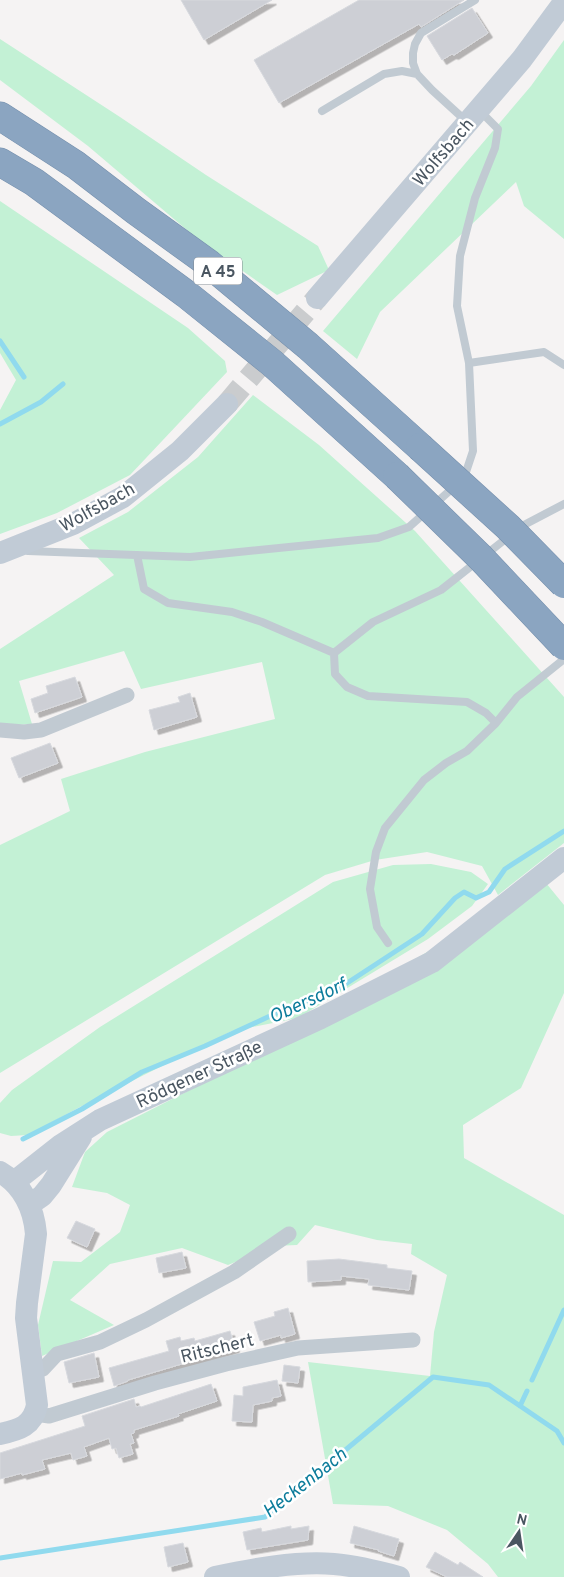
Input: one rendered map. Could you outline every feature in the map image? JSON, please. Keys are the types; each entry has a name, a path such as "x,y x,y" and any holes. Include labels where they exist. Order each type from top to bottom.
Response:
{"highway":[{"name":"A 45","path":"0,116 76,165 208,263 308,346 508,527 564,584"},
{"name":"A 45","path":"0,162 34,182 186,294 272,363 397,476 481,558 564,646"}],"main road":[{"name":"Wolfsbach","path":"317,298 522,59 564,2"},
{"name":"Wolfsbach","path":"4,551 73,524 123,497 180,451 227,404"},
{"name":"Rödgener Straße","path":"7,1177 100,1120 321,1018 432,962 564,858"},
{"name":"Rödgener Straße","path":"30,1205 42,1196 51,1185 74,1146 86,1130"},
{"path":"0,1434 17,1430 31,1421 37,1405 26,1318 26,1303 36,1234 35,1223 30,1205 22,1192 7,1177"},
{"path":"215,1577 254,1569 297,1564 333,1564 363,1568 399,1577"}],"street":[{"path":"0,730 24,732 41,730 126,695"},
{"path":"32,1372 43,1369 57,1354 100,1342 146,1320 234,1272 289,1234"},
{"name":"Ritschert","path":"35,1414 49,1416 226,1364 298,1348 413,1340"}],"lane":[{"path":"4,551 190,557 378,538 409,527 464,478 473,450 469,364 457,306 460,256 475,198 495,148 498,129 473,116 432,90 417,74 413,64 413,54 415,44 421,33 475,0"},
{"path":"322,111 384,74 402,71 417,74"},
{"path":"469,364 544,352 564,365"},
{"path":"334,653 372,622 441,590 522,526 564,504"},
{"path":"137,555 144,590 168,603 232,612 262,622 334,653"},
{"path":"334,653 335,674 347,687 368,696 467,702 486,713 496,723"},
{"path":"388,943 377,927 370,888 376,852 385,828 424,780 446,763 467,751 496,723 517,697 564,659"}],"green space":[{"path":"0,39 206,175 318,246 329,270 277,295 201,242 88,146 0,80"},
{"path":"564,40 564,239 524,206 516,182 380,312 357,359 323,331 531,86"},
{"path":"0,201 188,328 225,361 227,372 130,475 57,513 0,534 0,410 16,380 0,353"},
{"path":"253,395 319,445 415,531 564,697 564,843 498,895 482,866 427,852 375,860 325,875 0,1073 0,845 70,811 61,779 145,752 275,719 262,662 141,689 124,651 19,681 32,724 0,726 0,649 114,575 79,538 128,512 198,457"},
{"path":"431,864 471,872 488,884 472,906 428,939 298,1018 232,1031 28,1135 11,1136 0,1133 0,1103 12,1090 100,1027 333,882 393,865"},
{"path":"546,883 564,905 564,993 521,1088 463,1125 464,1158 564,1215 564,1577 498,1577 488,1564 447,1530 388,1506 333,1504 308,1362 430,1376 434,1332 447,1275 411,1254 412,1244 377,1240 315,1225 297,1245 274,1246 228,1265 182,1248 110,1264 70,1300 114,1325 42,1356 38,1325 53,1261 81,1262 120,1232 130,1205 107,1193 72,1187 85,1152 107,1132 186,1092"}],"building":[{"path":"181,0 272,0 204,40"},
{"path":"359,0 464,0 421,27 419,24 279,103 254,60"},
{"path":"472,8 488,33 454,55 452,54 442,60 427,36"},
{"path":"75,677 82,697 35,713 31,699 48,693 46,686"},
{"path":"190,693 197,717 154,730 149,710 180,702 178,697"},
{"path":"50,743 58,763 19,778 11,758"},
{"path":"76,1221 95,1229 87,1247 67,1238"},
{"path":"182,1252 186,1268 159,1273 156,1258"},
{"path":"339,1259 387,1265 387,1268 412,1271 409,1290 368,1285 369,1279 341,1276 341,1280 308,1282 307,1261"},
{"path":"288,1308 295,1334 281,1338 281,1335 260,1341 254,1322 275,1316 274,1312"},
{"path":"230,1331 235,1348 128,1380 114,1386 109,1368 169,1351 166,1341 180,1337 181,1341 194,1338 195,1341"},
{"path":"94,1353 99,1377 69,1383 64,1362"},
{"path":"284,1365 300,1367 298,1383 282,1381"},
{"path":"277,1380 281,1396 272,1398 272,1401 253,1405 252,1422 232,1421 234,1395 243,1396 243,1387"},
{"path":"211,1384 217,1401 178,1414 179,1416 134,1430 134,1433 131,1434 134,1443 130,1444 133,1454 119,1458 116,1448 112,1449 109,1438 84,1447 87,1456 73,1460 71,1453 42,1460 45,1469 0,1479 0,1453 85,1426 82,1416 134,1399 136,1407 141,1407"},
{"path":"291,1526 291,1529 309,1526 308,1540 247,1550 243,1532 261,1528 262,1532"},
{"path":"354,1526 399,1539 394,1556 379,1550 350,1543"},
{"path":"183,1543 188,1562 168,1567 164,1547"},
{"path":"435,1552 458,1565 460,1562 483,1577 447,1577 426,1567"}],"waterway":[{"path":"0,341 24,377"},
{"name":"Wolfsbach","path":"0,424 41,402 63,384"},
{"name":"Obersdorf","path":"23,1139 82,1109 142,1072 205,1046 283,1010 338,989 422,934 455,898 464,892 476,898 489,892 505,869 564,831"},
{"path":"532,1380 564,1310"},
{"name":"Heckenbach","path":"0,1558 265,1517 433,1377 489,1385 557,1431 564,1443"},
{"path":"520,1406 527,1391"}],"tunnel":[{"path":"227,404 317,298"}]}
